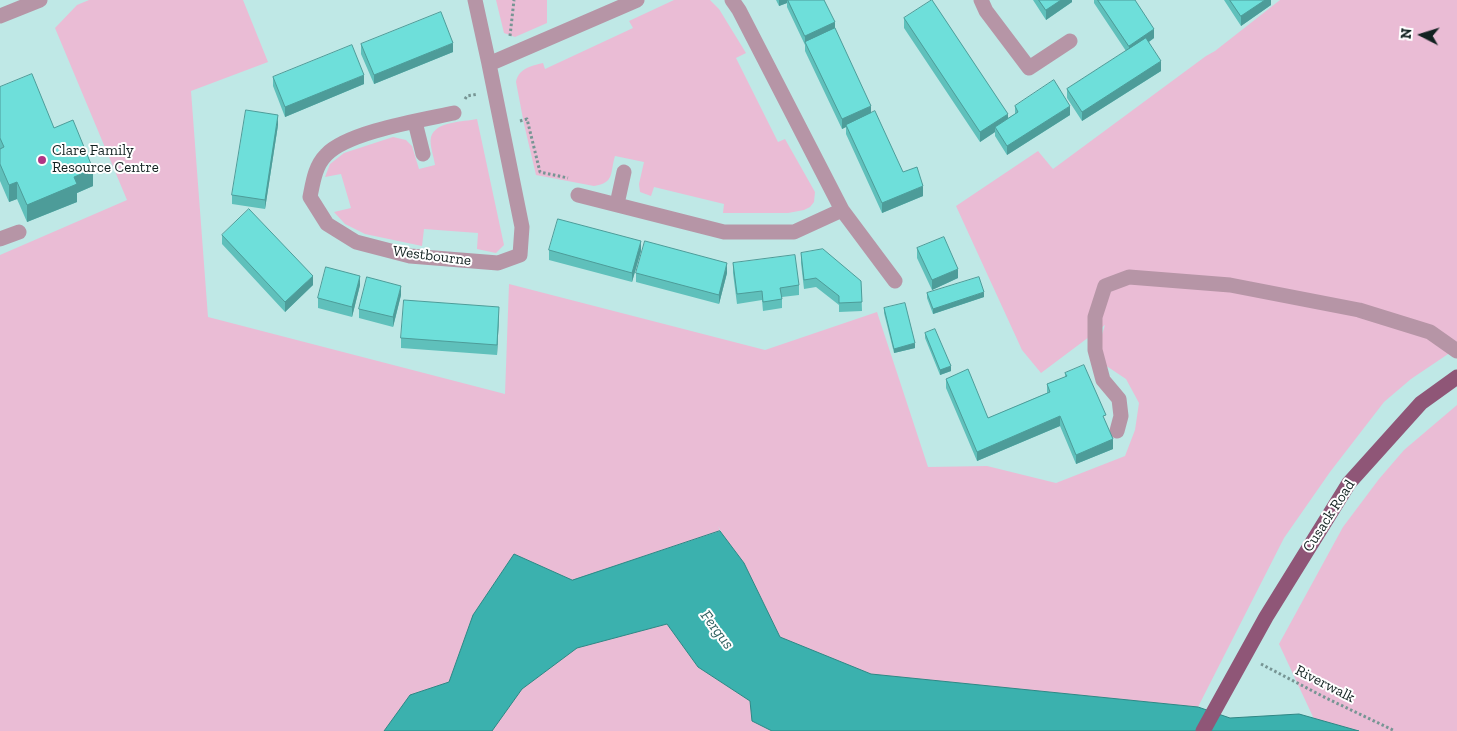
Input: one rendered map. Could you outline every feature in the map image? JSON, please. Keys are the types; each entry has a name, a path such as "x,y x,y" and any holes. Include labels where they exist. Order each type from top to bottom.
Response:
{"main road":[{"name":"Cusack Road","path":"1203,731 1271,609 1349,483 1421,403 1457,377"}],"street":[{"path":"0,16 40,0"},
{"name":"Westbourne","path":"454,113 346,141 326,154 315,172 310,198 326,224 356,242 410,256 498,263 520,255 522,227 475,0"},
{"path":"489,64 637,0"},
{"path":"732,0 739,10 842,210 895,281"},
{"path":"981,0 986,11 1030,68 1070,41"},
{"path":"415,122 422,154"},
{"path":"617,204 624,172"},
{"path":"578,195 724,232 794,232 842,210"},
{"path":"0,239 19,232"},
{"path":"1117,431 1121,416 1119,399 1103,380 1095,350 1094,318 1105,286 1129,277 1230,285 1359,310 1430,332 1457,351"}],"path":[{"path":"454,113 467,96 495,90"},
{"path":"502,126 527,119 540,172 575,180 578,195"},
{"name":"Riverwalk","path":"1245,656 1326,698 1396,731"}],"shaded area":[{"path":"89,0 243,0 268,62 191,91 208,317 505,394 509,284 765,350 877,312 928,467 987,466 1056,483 1125,456 1135,430 1139,403 1126,379 1105,365 1100,341 1105,325 1041,373 1022,350 956,206 1038,151 1053,169 1215,51 1280,0 1457,0 1457,348 1411,379 1384,402 1330,472 1284,538 1198,707 871,674 780,637 744,563 718,526 720,531 572,580 514,554 473,615 449,682 410,695 384,731 0,731 0,255 127,200 55,28 77,5"},
{"path":"496,0 547,0 547,23 515,37 504,33"},
{"path":"674,0 710,0 719,9 746,53 736,58 778,142 785,139 815,192 814,202 810,207 788,213 723,213 724,204 654,187 651,196 640,192 639,184 644,162 615,156 609,179 601,185 594,186 536,175 516,82 520,74 526,68 543,63 545,69 633,28 629,21"},
{"path":"477,119 504,245 496,253 477,249 478,233 424,229 422,246 365,234 345,224 334,212 351,208 341,174 325,177 330,164 344,153 393,137 406,140 412,146 419,169 435,165 431,143 431,137 434,132 444,125"},
{"path":"1457,405 1457,731 1359,731 1314,719 1279,644 1343,527 1379,479 1404,450"},
{"path":"667,624 698,667 750,701 752,721 772,731 492,731 522,689 577,648"}],"water":[{"name":"Fergus","path":"720,531 744,563 780,637 871,674 1198,707 1230,718 1299,714 1359,731 772,731 752,721 750,701 698,667 667,624 577,648 522,689 492,731 384,731 410,695 449,682 473,615 514,554 572,580"}],"building":[{"path":"788,0 824,0 835,22 805,36"},
{"path":"932,0 1008,114 980,132 904,18"},
{"path":"1039,0 1061,0 1046,10"},
{"path":"1098,0 1135,0 1154,29 1129,46"},
{"path":"1230,0 1265,0 1241,16"},
{"path":"441,12 453,43 374,75 361,44"},
{"path":"835,28 871,106 842,119 805,42"},
{"path":"1146,38 1161,61 1082,112 1067,89"},
{"path":"352,45 364,75 285,107 273,77"},
{"name":"Clare Family Resource Centre","path":"32,74 54,128 73,120 93,169 74,177 77,184 27,205 17,182 9,185 0,164 0,149 4,147 0,138 0,87"},
{"path":"1054,80 1070,106 1007,146 995,127 1018,112 1015,106"},
{"path":"246,110 278,115 265,200 232,195"},
{"path":"875,111 903,172 917,167 923,186 882,203 846,125"},
{"path":"249,209 313,276 285,302 222,235"},
{"path":"558,219 641,241 632,273 549,250"},
{"path":"944,237 958,269 932,280 917,248"},
{"path":"645,241 727,263 719,295 636,273"},
{"path":"823,249 861,281 862,302 839,303 839,296 816,278 804,280 801,253"},
{"path":"795,255 799,285 780,288 782,299 763,302 762,291 737,294 733,263"},
{"path":"326,267 360,276 352,307 318,298"},
{"path":"367,277 401,286 393,317 359,309"},
{"path":"979,277 984,292 933,309 927,293"},
{"path":"404,300 499,307 497,345 401,338"},
{"path":"905,303 915,343 894,349 884,308"},
{"path":"935,329 951,366 940,370 925,333"},
{"path":"1084,365 1106,415 1103,416 1113,439 1076,455 1060,416 977,452 946,379 968,369 988,418 1050,392 1047,384 1067,376 1065,373"}],"place":[{"name":"Clare Family Resource Centre","path":"42,160"}]}
